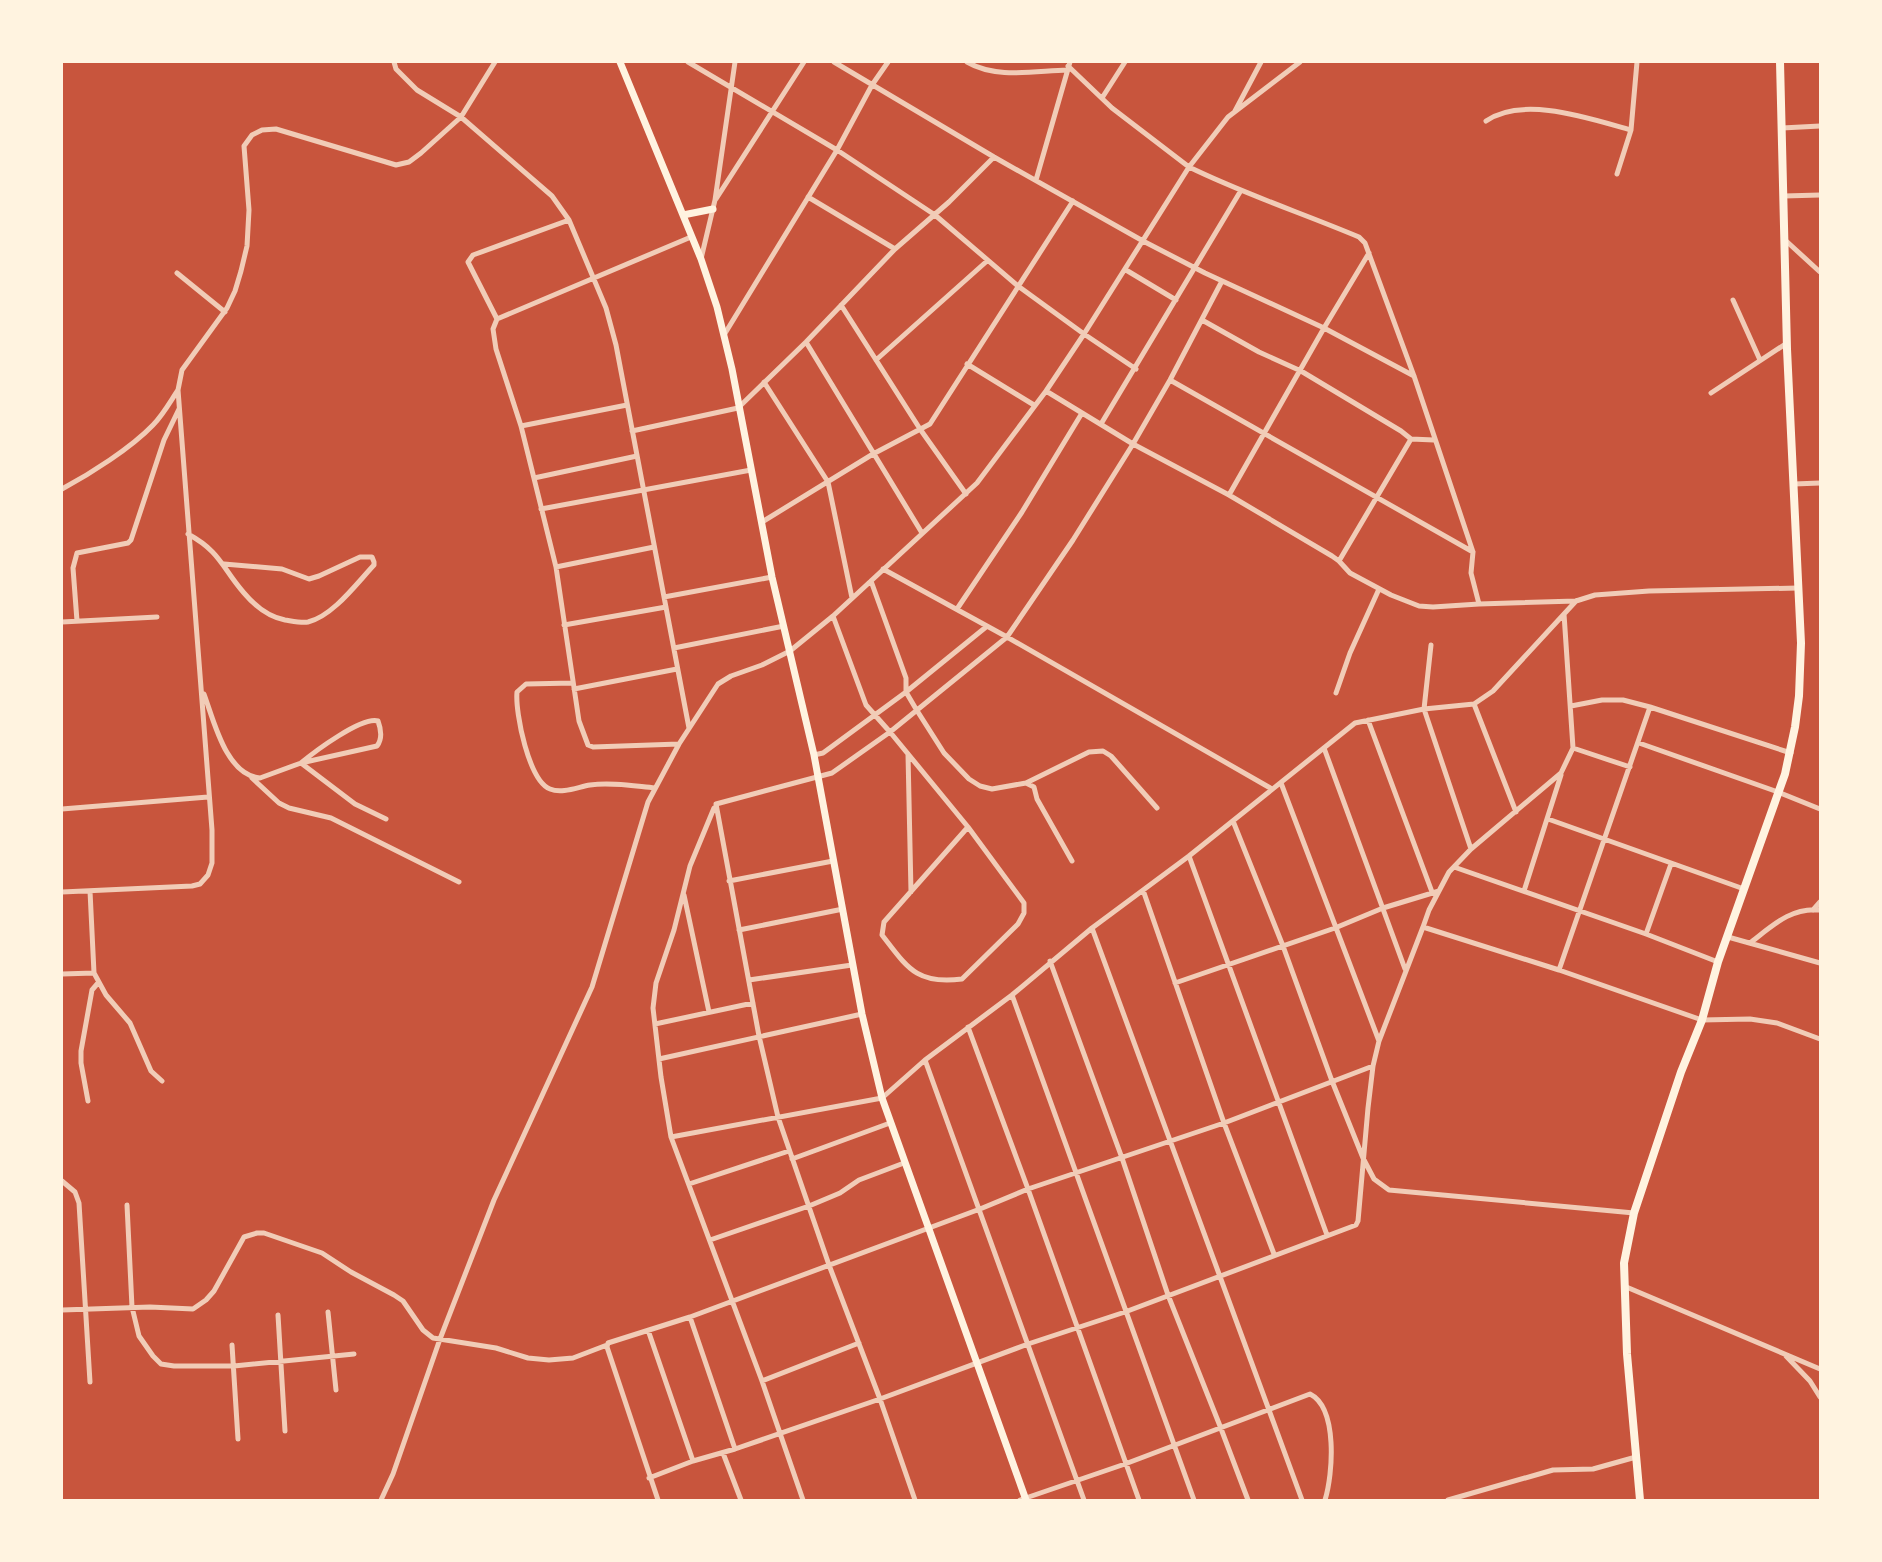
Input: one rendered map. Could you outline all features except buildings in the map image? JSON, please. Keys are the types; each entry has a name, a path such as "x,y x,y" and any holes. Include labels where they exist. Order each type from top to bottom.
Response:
{"highway":[{"path":"1640,1500 1627,1354 1624,1263 1635,1213 1681,1072 1702,1020 1718,962 1791,753 1801,666 1787,343 1780,62"}],"main road":[{"path":"620,62 701,259 717,307 772,577 814,756 861,1014 882,1098 1024,1500"},
{"path":"683,215 713,209"}],"street":[{"path":"394,62 396,69 417,90 460,117 552,196 568,220 606,308 616,345 689,728"},
{"path":"62,892 192,886 200,884 208,875 212,863 212,830 202,689 178,390 182,370 225,312 235,291 247,246 249,210 244,146 252,135 262,130 276,129 396,165 409,162 460,117 495,62"},
{"path":"688,62 837,150 935,215 1018,286 1136,369"},
{"path":"701,259 715,200 735,62"},
{"path":"715,200 804,62"},
{"path":"834,62 994,157 1143,241 1194,268 1324,328 1414,376"},
{"path":"724,335 837,150 872,85 888,62"},
{"path":"971,62 1002,72 1068,66 1136,128 1189,167 1240,192 1280,205 1359,237 1365,243 1414,376 1473,552 1471,573 1479,604"},
{"path":"1102,98 1125,62"},
{"path":"1234,112 1261,62"},
{"path":"381,1500 393,1474 440,1339 494,1200 592,987 648,802 689,728 718,684 730,676 762,665 790,651 833,616 977,483 1046,391 1189,167 1221,125 1234,112 1300,62"},
{"path":"1617,174 1631,130 1637,62"},
{"path":"1036,180 1068,66"},
{"path":"1486,121 1492,117 1536,108 1631,130"},
{"path":"1782,128 1821,126"},
{"path":"632,431 738,408 806,342 895,249 935,215 994,157"},
{"path":"1101,424 1240,192"},
{"path":"1784,196 1821,195"},
{"path":"808,197 895,249"},
{"path":"762,522 873,454 930,424 1073,201"},
{"path":"568,220 473,255 468,262 472,275 496,319 493,329 496,349 522,426 556,567 583,736 589,746 679,744"},
{"path":"496,319 691,237"},
{"path":"1784,239 1818,266 1821,272"},
{"path":"1229,495 1369,253"},
{"path":"876,360 987,261"},
{"path":"1125,270 1176,300"},
{"path":"177,273 225,312"},
{"path":"803,1500 762,1381 671,1137 654,1008 656,983 674,930 690,866 715,806 719,802 832,773 890,732 1007,637 1073,540 1133,444 1170,380 1222,281"},
{"path":"1733,300 1760,360"},
{"path":"841,305 920,429 966,494"},
{"path":"1202,320 1259,352 1301,370 1411,439 1434,440"},
{"path":"806,342 922,533"},
{"path":"1711,393 1787,343"},
{"path":"967,364 1034,405"},
{"path":"1170,380 1473,552"},
{"path":"764,382 828,482 852,598"},
{"path":"62,489 137,439 154,424 178,390"},
{"path":"1046,391 1133,444 1229,495 1338,561 1350,573 1378,589 1419,606 1576,602"},
{"path":"522,426 627,405"},
{"path":"77,621 74,559 77,553 128,543 131,540 164,440 179,408"},
{"path":"957,609 1022,512 1082,413"},
{"path":"1338,561 1411,439"},
{"path":"534,478 637,456"},
{"path":"541,509 751,470"},
{"path":"1794,484 1821,483"},
{"path":"188,534 204,543 224,564 244,593 274,618 307,622 320,617 374,565 374,561 372,557 360,557 309,579 282,569 224,564"},
{"path":"556,567 654,547"},
{"path":"883,569 1007,637 1272,789"},
{"path":"664,597 772,577"},
{"path":"871,581 906,678 906,692 944,753 969,779 980,786 992,789 1026,783 1089,752 1103,751 1111,756 1156,808"},
{"path":"671,1137 882,1098 925,1060 1012,994 1092,928 1189,856 1355,723 1424,709 1474,704 1493,691 1564,614 1584,597 1649,591 1798,588"},
{"path":"1336,693 1350,653 1378,589"},
{"path":"564,625 666,607"},
{"path":"1524,891 1561,773 1573,748 1564,614"},
{"path":"833,616 866,705 968,827 1024,903 1024,913 1018,924 962,979 951,981 922,976 908,968 882,935 884,922 968,827"},
{"path":"62,622 157,617"},
{"path":"674,648 784,626"},
{"path":"814,756 823,753 906,692 986,627"},
{"path":"1431,645 1424,709 1470,849"},
{"path":"655,788 591,785 555,790 544,786 529,759 518,720 517,692 526,684 538,682 574,686 677,669"},
{"path":"202,689 231,760 242,773 252,778 279,803 289,808 331,818 459,882"},
{"path":"1571,706 1602,700 1623,700 1791,753"},
{"path":"1474,704 1516,812"},
{"path":"1559,970 1650,707"},
{"path":"252,778 260,778 301,763 377,746 381,740 378,721 366,720 326,742 301,763"},
{"path":"1368,720 1435,892"},
{"path":"1639,743 1821,809"},
{"path":"1324,748 1405,969"},
{"path":"1573,748 1630,767"},
{"path":"908,754 911,892"},
{"path":"301,763 355,804 386,819"},
{"path":"649,1478 693,1461 723,1453 880,1399 1078,1326 1125,1312 1274,1254 1352,1227 1357,1223 1373,1066 1405,969 1435,892 1470,849 1561,773"},
{"path":"1026,783 1034,787 1037,799 1072,861"},
{"path":"1281,783 1380,1041"},
{"path":"62,809 208,797"},
{"path":"715,806 759,1036 778,1118 915,1500"},
{"path":"1548,819 1744,889"},
{"path":"1233,820 1283,945 1332,1081 1363,1158 1374,1179 1389,1190 1635,1213"},
{"path":"1189,856 1327,1235"},
{"path":"729,881 833,861"},
{"path":"1646,934 1671,864"},
{"path":"1454,867 1646,934 1718,962"},
{"path":"1143,890 1224,1123 1274,1254"},
{"path":"90,891 94,973 98,983 130,1023 151,1071 162,1081"},
{"path":"1175,983 1335,928 1383,908 1435,892"},
{"path":"683,893 709,1012"},
{"path":"1813,910 1821,902"},
{"path":"739,930 843,909"},
{"path":"1750,943 1794,912 1821,910"},
{"path":"1423,927 1559,970 1702,1020 1759,1020 1777,1023 1821,1039"},
{"path":"1092,928 1302,1500"},
{"path":"1728,937 1821,963"},
{"path":"1050,961 1122,1158 1168,1295 1248,1500"},
{"path":"749,980 852,965"},
{"path":"62,974 94,973"},
{"path":"88,1101 81,1051 92,990 98,983"},
{"path":"1012,994 1194,1500"},
{"path":"655,1024 753,1003"},
{"path":"659,1059 861,1014"},
{"path":"968,1028 1078,1326 1139,1500"},
{"path":"925,1060 1084,1500"},
{"path":"62,1310 132,1307 190,1309 197,1307 214,1291 244,1237 257,1233 322,1253 351,1272 394,1294 403,1301 428,1335 496,1348 528,1358 549,1360 573,1358 690,1317 1028,1189 1224,1123 1373,1066"},
{"path":"792,1159 890,1123"},
{"path":"689,1184 789,1152"},
{"path":"710,1240 809,1206 840,1193 859,1180 904,1163"},
{"path":"62,1181 75,1192 79,1203 90,1382"},
{"path":"127,1205 132,1307 139,1336 161,1364 234,1366 354,1354"},
{"path":"1623,1286 1821,1369"},
{"path":"328,1312 336,1390"},
{"path":"278,1315 285,1431"},
{"path":"690,1317 735,1449"},
{"path":"648,1330 693,1461"},
{"path":"762,1381 859,1343"},
{"path":"232,1345 238,1439"},
{"path":"607,1345 658,1500"},
{"path":"1783,1352 1810,1381 1821,1397"},
{"path":"1024,1500 1310,1394 1322,1404 1330,1430 1330,1464 1325,1500"},
{"path":"723,1453 741,1500"},
{"path":"1448,1500 1553,1470 1593,1468 1636,1457"}]}
